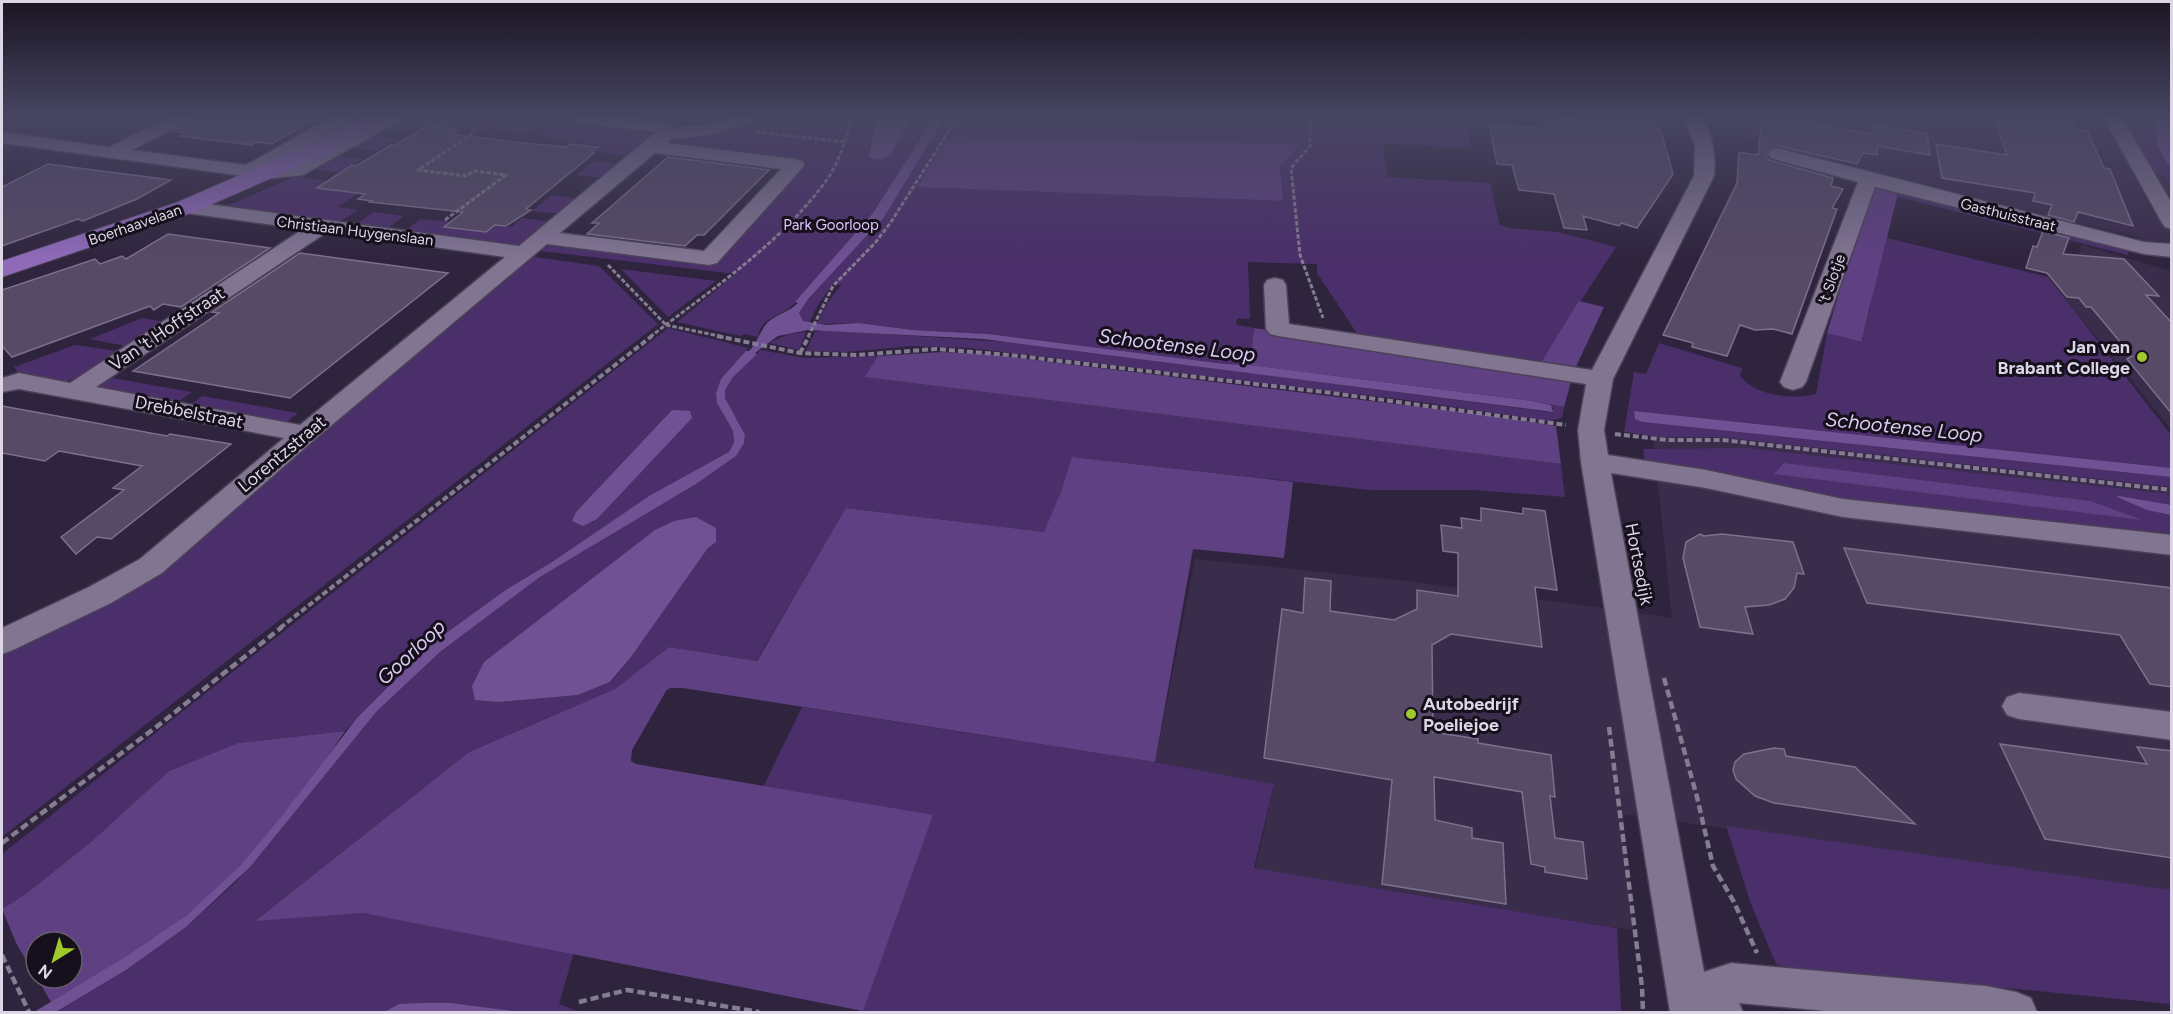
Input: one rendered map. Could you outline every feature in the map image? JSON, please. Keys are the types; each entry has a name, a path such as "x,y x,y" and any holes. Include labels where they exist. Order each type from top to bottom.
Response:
{"main road":[{"name":"Boerhaavelaan","path":"2,269 186,207 271,165"},
{"name":"Boerhaavelaan","path":"258,172 276,165"}],"street":[{"path":"210,165 258,172"},
{"name":"Boerhaavelaan","path":"258,172 269,165"},
{"name":"Boerhaavelaan","path":"258,172 296,171 306,165"},
{"name":"Lorentzstraat","path":"2,642 100,596 151,566 304,434 627,165"},
{"path":"543,237 709,258 795,165"},
{"name":"Hortsedijk","path":"1701,1007 1589,506 1609,464 1591,430 1600,379 1704,176 1706,165"},
{"name":"Gasthuisstraat","path":"1817,165 2142,255 2172,251"},
{"path":"2138,165 2172,223"},
{"name":"'t Slotje","path":"1793,382 1867,183 1875,182"},
{"path":"2148,183 2172,187"},
{"name":"Christiaan Huygenslaan","path":"186,207 524,253"},
{"name":"Van 't Hoffstraat","path":"74,391 321,227"},
{"path":"1275,285 1278,329 1600,379"},
{"path":"2,385 19,381 74,391"},
{"name":"Drebbelstraat","path":"74,391 304,434"},
{"path":"1609,464 1706,479 1843,508 2172,545"},
{"path":"2019,706 2172,726"},
{"path":"1701,1007 1731,983 1986,1006 2016,1012"}],"path":[{"path":"425,165 418,170 468,176 474,171 506,175 445,220"},
{"path":"2,843 164,720 666,325 789,225 829,176 834,165"},
{"path":"800,353 833,286 875,243 927,165"},
{"path":"1293,165 1291,168 1300,255 1330,337"},
{"path":"599,264 610,265 666,325 800,353 857,355 936,349 1010,354 1332,393 1567,425 1569,436"},
{"path":"1609,464 1618,422"},
{"path":"1591,430 1667,440 1723,440 2172,490"},
{"path":"1661,667 1697,796 1713,866 1734,902 1773,987"},
{"path":"1607,715 1642,987 1643,1012"},
{"path":"2,955 29,1012"},
{"path":"579,1002 627,990 759,1012"}],"shaded area":[{"path":"904,165 915,165 884,217 808,299 799,313 803,321 826,325 858,323 913,330 988,334 1225,364 1250,365 1532,401 1551,405 1553,412 983,339 808,330 778,336 755,353 757,354 733,377 725,390 725,398 745,435 744,443 736,456 696,484 540,577 440,652 377,711 250,867 186,927 126,970 56,1012 34,1012 70,990 84,990 84,982 187,915 239,867 281,817 357,718 431,644 507,589 552,562 649,496 729,452 734,442 733,431 717,403 716,393 721,379 746,351 749,351 768,322 791,309 798,303 795,302 873,213"},
{"path":"930,165 1282,165 1283,201 917,187"},
{"path":"1845,165 2171,165 2171,253 2133,236"},
{"path":"1872,184 1899,189 1861,342 1827,333"},
{"name":"Jan van Brabant College","path":"2082,245 2171,271 2171,429 2053,284 2075,265"},
{"path":"1579,301 1604,307 1574,371 1564,407 1250,365 1254,328 1535,372"},
{"path":"943,352 994,355 1486,415 1556,426 1561,464 864,377 878,356"},
{"path":"1650,409 2171,455 2171,891 1623,814 1634,930 1255,871 1274,784 1155,762 1195,559 1408,581 1672,618"},
{"path":"672,410 690,411 692,418 597,519 583,526 572,521 576,512"},
{"path":"1634,411 2171,468 2171,477 1642,422 1635,419"},
{"path":"1072,457 1293,482 1284,558 1193,549 1155,762 683,688 670,688 666,691 632,750 631,761 636,764 933,815 863,1011 363,913 255,921 469,752 615,689 669,647 757,661 846,508 1044,532 1061,492"},
{"path":"1784,463 2091,501 2142,520 1774,474"},
{"path":"2117,497 2171,505 2171,515 2147,510"},
{"path":"696,517 716,528 716,542 708,548 631,657 610,682 578,695 499,702 475,700 472,686 484,662 655,530 674,521"},
{"path":"345,731 292,805 232,875 187,915 154,939 84,982 84,930 24,930 24,956 2,909 27,893 92,841 169,771 238,743"},
{"path":"44,990 71,990 51,1002"},
{"path":"451,1003 523,1012 384,1012 399,1004"}],"green space":[{"path":"316,165 353,165 342,173 310,169"},
{"path":"589,165 618,165 604,178 577,175"},
{"name":"Park Goorloop","path":"943,165 929,187 1283,201 1281,165 1386,165 1387,177 1490,183 1500,225 1509,228 1558,232 1616,247 1539,365 1360,338 1317,273 1317,264 1248,262 1250,319 1238,318 1236,321 1237,325 1254,328 1250,365 1225,364 988,334 913,330 858,323 817,324 826,305 841,285 833,284 819,303 809,323 803,321 799,313 814,281 792,306 762,325 758,337 745,334 740,336 677,322 738,272 727,273 541,251 553,242 718,258 805,166"},
{"path":"2146,165 2171,165 2171,180"},
{"path":"296,176 327,181 317,188 357,194 338,207 358,210 341,221 225,207"},
{"path":"1899,189 2129,249 2128,255 1898,197"},
{"path":"552,195 581,199 562,214 532,211"},
{"path":"374,212 404,216 388,228 358,223"},
{"path":"522,218 553,222 524,243 510,245 406,230 421,219 511,227"},
{"path":"1887,238 2048,277 2171,435 2171,468 1634,411 1635,419 1642,422 2171,477 2171,487 1721,437 1659,437 1624,432 1634,372 1646,374 1659,343 1742,368 1740,376 1747,383 1765,392 1796,397 1816,394 1827,333 1860,342"},
{"path":"528,256 599,266 658,324 2,837 2,649 94,604"},
{"path":"621,269 716,281 668,317"},
{"path":"142,318 165,322 126,346 90,339"},
{"path":"668,328 748,348 717,403 733,431 734,442 729,452 713,463 649,496 552,562 507,589 431,644 345,731 238,743 169,771 92,841 27,893 2,909 2,854","holes":["672,410 691,418 592,523 576,512"]},
{"path":"823,330 1023,343 1548,412 1554,409 1551,405 1564,407 1562,418 1548,421 1414,401 969,348 911,346 846,352 806,351 815,332"},
{"path":"806,332 799,350 769,343 789,334"},
{"path":"75,345 118,351 76,378 64,382 21,377 14,367"},
{"path":"761,350 805,358 878,356 864,377 1561,464 1565,497 1474,490 1370,490 1072,457 1062,492 1045,532 847,508 756,661 669,647 615,689 469,752 256,920 363,913 574,952 559,1004 580,1012 523,1012 451,1003 399,1004 384,1012 57,1012 126,970 186,927 235,883 377,711 440,652 540,577 696,484 736,456 741,427 726,401 725,391 732,377","holes":["716,541 708,548 611,682 578,695 500,702"]},
{"path":"112,378 192,392 174,405 93,391"},
{"path":"202,396 298,413 283,425 186,408"},
{"path":"1745,448 2171,494 2171,540 1842,500 1701,469 1645,462 1643,449","holes":["1784,463 2091,501 2139,519 1775,474"]},
{"path":"802,707 1155,762 1274,784 1254,868 1617,928 1621,1012 864,1012 763,787"},
{"path":"1726,826 2171,890 2171,1004 1862,974 1800,972 1776,964 1751,904"}],"building":[{"path":"45,165 171,180 137,199 83,221 78,219 2,246 2,187"},
{"path":"352,165 579,165 526,209 531,210 506,226 495,225 486,232 444,227 463,212 370,202 372,201 358,199 365,194 317,188"},
{"path":"658,165 733,165 769,170 704,235 697,235 685,246 587,234 599,223 592,223"},
{"path":"1512,165 1671,165 1673,174 1637,228 1621,223 1619,226 1583,216 1587,230 1564,228 1554,194 1519,190"},
{"path":"1738,165 1788,165 1833,178 1831,186 1843,189 1832,208 1837,209 1792,334 1773,329 1755,330 1740,325 1727,356 1692,347 1693,343 1663,335 1737,183"},
{"path":"1940,165 2103,165 2104,168 2110,169 2133,226 2078,212 2074,222 2048,215 2052,205 2033,201 2035,193 1942,178"},
{"name":"Jan van Brabant College","path":"2043,231 2069,238 2063,254 2124,259 2159,296 2146,295 2172,323 2172,414 2127,359 2132,356 2091,307 2086,307 2079,298 2067,297 2047,273 2026,268 2033,246 2037,247"},
{"path":"168,234 270,248 181,307 163,304 154,310 150,306 12,357 2,346 2,290 95,259 100,264 122,256 126,259"},
{"path":"300,253 448,273 290,398 133,371 219,313 212,312"},
{"path":"2,406 167,436 170,434 231,444 111,539 97,537 76,554 61,537 124,490 113,488 142,466 59,451 45,461 2,453"},
{"path":"1481,508 1523,514 1523,508 1545,511 1557,590 1535,587 1542,647 1451,634 1432,645 1433,732 1478,739 1478,743 1551,755 1555,797 1550,796 1555,838 1583,842 1587,879 1545,872 1545,867 1531,864 1522,792 1434,777 1435,820 1472,828 1472,838 1503,843 1506,904 1382,884 1392,780 1264,758 1282,609 1303,613 1305,578 1331,581 1330,611 1394,620 1417,609 1417,590 1458,596 1458,553 1443,551 1441,525 1462,528 1461,518 1481,521"},
{"path":"1700,534 1704,536 1722,534 1793,542 1804,574 1797,573 1794,588 1785,599 1769,605 1745,607 1753,634 1700,627 1683,558 1686,542"},
{"path":"1844,548 2172,588 2172,687 2150,684 2120,635 1867,603"},
{"path":"2000,744 2147,764 2137,747 2172,751 2172,858 2045,839"},
{"path":"1774,748 1784,749 1786,756 1855,767 1915,824 1774,803 1755,796 1736,779 1733,770 1735,762 1744,754"}],"place":[{"name":"Jan van Brabant College","path":"2142,357"},
{"name":"Autobedrijf Poeliejoe","path":"1411,714"}],"water label":[{"name":"Schootense Loop","path":"1177,345"},
{"name":"Schootense Loop","path":"1904,427"},
{"name":"Goorloop","path":"411,652"}]}
